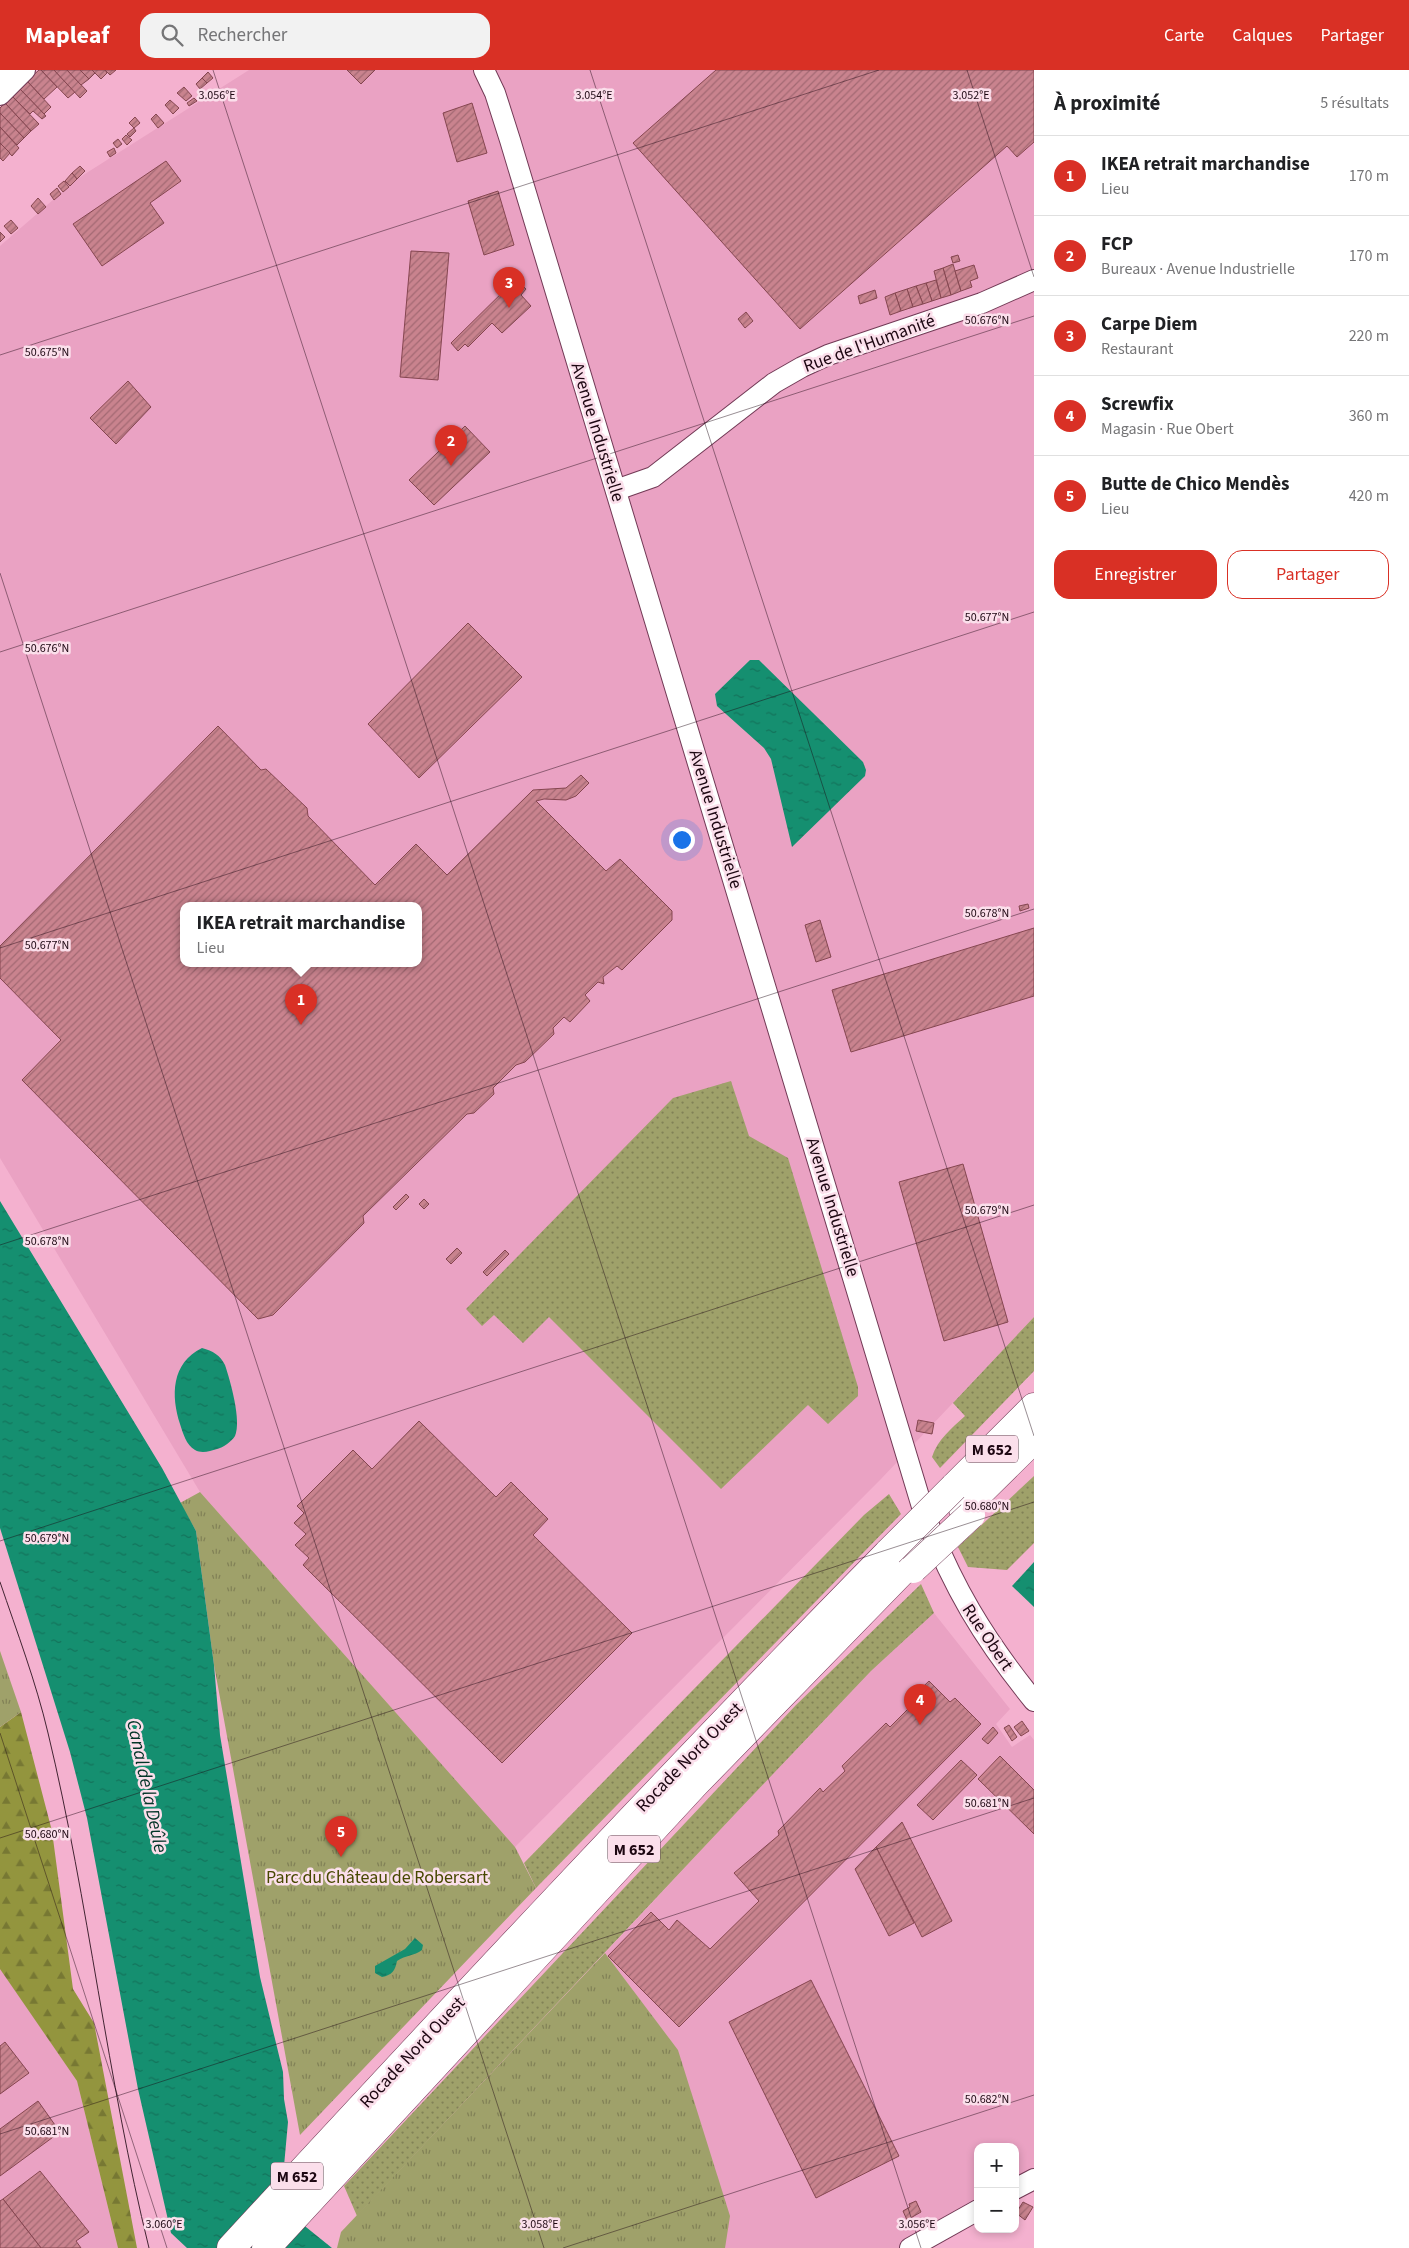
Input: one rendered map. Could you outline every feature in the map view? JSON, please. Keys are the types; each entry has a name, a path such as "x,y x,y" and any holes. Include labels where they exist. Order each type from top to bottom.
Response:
{"highway":[{"name":"Rocade Nord Ouest","path":"963,1504 1034,1407"},
{"name":"Rocade Nord Ouest","path":"231,2248 362,2105 683,1764 1034,1439"},
{"path":"963,1504 1034,1457"},
{"name":"Rocade Nord Ouest","path":"266,2248 665,1815 849,1625 902,1563"}],"street":[{"path":"0,74 4,70"},
{"path":"0,95 26,70"},
{"name":"Avenue Industrielle","path":"484,70 501,109 923,1510 947,1569"},
{"name":"Rue de l'Humanité","path":"616,490 653,477 760,393 802,366 828,355 994,298 1034,280"},
{"name":"Rue Obert","path":"947,1569 991,1646 1034,1701"},
{"path":"1018,2188 1034,2179"},
{"path":"910,2248 974,2212"}],"shaded area":[{"path":"249,70 1034,70 1034,1317 881,1479 515,1847 200,1492 0,1158 0,246 77,179"},
{"path":"934,1613 1010,1709 996,1724 1012,1747 1030,1735 1034,1740 1034,2173 1019,2182 1019,2143 974,2143 974,2210 912,2248 725,2248 678,2050 605,1953 871,1671"},
{"path":"0,1968 77,2081 118,2248 0,2248"}],"green space":[{"path":"731,1081 749,1136 788,1158 858,1387 858,1396 828,1424 808,1405 721,1489 549,1317 523,1343 494,1315 482,1326 466,1309 673,1098"},
{"path":"1034,1317 1034,1371 940,1468 932,1457 945,1435 965,1416 953,1403"},
{"path":"1034,1476 1034,1543 1007,1570 968,1567 958,1547"},
{"name":"Parc du Château de Robersart","path":"200,1492 515,1847 536,1888 300,2135 214,1665 196,1531 180,1503"},
{"path":"889,1494 901,1514 536,1888 524,1863 864,1515"},
{"path":"921,1584 934,1613 871,1671 357,2216 344,2186 796,1705"},
{"path":"0,1651 21,1712 0,1727"},
{"path":"21,1712 52,1831 73,1989 94,2023 137,2248 118,2248 77,2081 0,1969 0,1727"},
{"path":"605,1953 678,2050 730,2216 725,2248 337,2248 341,2232"}],"water":[{"path":"750,660 759,660 863,762 866,770 865,776 792,847 771,759 764,748 717,706 715,694"},
{"name":"Canal de la Deûle","path":"0,1201 162,1468 196,1531 214,1665 220,1735 260,1977 283,2072 284,2099 288,2122 283,2177 301,2223 332,2248 187,2248 171,2233 138,2089 87,1818 70,1752 0,1528"},
{"path":"202,1348 216,1354 225,1365 230,1380 237,1421 235,1436 230,1442 225,1446 203,1452 192,1448 185,1439 175,1402 176,1381 179,1371 192,1354"},
{"path":"1034,1562 1034,1607 1012,1586"},
{"path":"415,1938 423,1945 422,1950 397,1961 391,1974 382,1977 375,1973 375,1966 405,1949"}],"building":[{"path":"39,70 57,87 44,99 27,81"},
{"path":"41,70 54,70 75,92 68,98"},
{"path":"54,70 67,70 87,91 80,98"},
{"path":"67,70 80,70 89,79 81,85"},
{"path":"80,70 92,70 95,73 89,79"},
{"path":"92,70 105,70 107,73 101,79"},
{"path":"105,70 116,70 110,75"},
{"path":"347,70 375,70 361,84"},
{"path":"716,70 1034,70 1034,142 1017,157 1007,146 800,329 633,143"},
{"path":"208,72 213,78 207,83 202,78"},
{"path":"202,78 207,83 200,89 196,84"},
{"path":"27,81 51,107 44,114 20,89"},
{"path":"184,87 192,96 186,101 177,93"},
{"path":"20,89 46,116 42,119 33,111 30,114 12,96"},
{"path":"12,96 39,124 31,131 5,103"},
{"path":"194,98 197,101 189,106 187,103"},
{"path":"170,100 179,108 173,114 165,105"},
{"path":"5,103 31,131 24,138 0,113 0,108"},
{"path":"472,103 487,153 457,162 443,113"},
{"path":"0,113 24,138 17,145 0,127"},
{"path":"156,114 164,123 158,128 151,119"},
{"path":"135,117 140,123 134,128 129,123"},
{"path":"0,127 19,148 12,156 0,143"},
{"path":"134,128 136,131 130,137 127,134"},
{"path":"126,135 132,140 127,145 122,139"},
{"path":"118,139 122,144 117,148 113,143"},
{"path":"0,143 10,153 3,161 0,158"},
{"path":"114,148 116,153 110,157 107,152"},
{"path":"166,161 181,181 150,203 164,223 102,266 73,224"},
{"path":"80,166 85,171 77,179 72,173"},
{"path":"72,173 77,179 70,186 65,181"},
{"path":"64,181 69,187 63,192 58,186"},
{"path":"57,188 61,194 54,200 50,194"},
{"path":"498,191 514,245 484,255 468,201"},
{"path":"38,198 46,207 38,214 31,206"},
{"path":"11,220 18,228 11,234 4,226"},
{"path":"0,232 5,237 0,242"},
{"path":"411,251 449,253 438,380 400,377"},
{"path":"958,255 960,261 953,263 951,257"},
{"path":"953,264 961,291 951,295 943,268"},
{"path":"974,265 978,278 970,281 972,287 961,291 955,271"},
{"path":"943,268 951,295 941,298 934,271"},
{"path":"516,279 526,289 521,295 531,306 502,333 492,323 468,347 465,344 458,351 451,343"},
{"path":"936,280 941,298 932,301 926,283"},
{"path":"926,283 932,301 923,304 916,286"},
{"path":"916,286 923,304 913,307 907,289"},
{"path":"907,289 913,307 901,311 895,293"},
{"path":"875,290 877,298 860,304 858,296"},
{"path":"895,293 901,311 890,315 885,297"},
{"path":"746,312 753,321 745,328 738,319"},
{"path":"128,381 151,407 116,444 90,418"},
{"path":"465,426 490,452 434,505 409,480"},
{"path":"468,623 522,677 419,778 368,724"},
{"path":"218,726 261,770 266,769 307,808 308,816 375,885 416,844 447,875 533,790 566,788 581,775 589,783 576,796 566,800 544,799 536,801 606,871 620,859 672,911 672,920 622,970 617,966 603,977 604,984 598,982 585,995 590,1001 570,1022 564,1017 553,1028 554,1034 525,1062 516,1065 493,1088 494,1094 474,1113 467,1114 363,1216 364,1223 273,1315 258,1319 22,1080 61,1040 0,978 0,946"},
{"path":"686,828 690,841 684,842 680,830"},
{"path":"1028,904 1029,908 1020,911 1019,906"},
{"path":"820,920 831,957 816,962 805,925"},
{"path":"1034,928 1034,996 851,1052 832,990"},
{"path":"963,1164 1008,1322 944,1341 899,1182"},
{"path":"406,1194 409,1197 396,1210 393,1207"},
{"path":"424,1199 429,1204 424,1209 419,1204"},
{"path":"457,1248 462,1253 451,1264 446,1259"},
{"path":"505,1250 509,1254 487,1276 483,1272"},
{"path":"918,1420 934,1423 932,1434 916,1431"},
{"path":"419,1421 496,1497 511,1482 548,1519 533,1535 632,1633 502,1763 303,1565 309,1558 295,1545 306,1534 294,1523 304,1513 297,1506 353,1450 372,1469"},
{"path":"929,1681 950,1702 955,1698 981,1724 679,2027 608,1956 651,1912 669,1930 677,1920 710,1949 759,1901 734,1873 779,1835 778,1831 820,1788 823,1792 845,1771 842,1766 886,1723 890,1727 912,1705 907,1702"},
{"path":"1022,1721 1029,1731 1021,1736 1014,1727"},
{"path":"1009,1725 1017,1737 1012,1741 1004,1728"},
{"path":"993,1727 998,1733 988,1744 982,1739"},
{"path":"1000,1756 1034,1790 1034,1834 978,1779"},
{"path":"961,1760 977,1775 933,1820 917,1805"},
{"path":"902,1822 952,1921 922,1937 876,1847"},
{"path":"876,1847 914,1923 889,1936 855,1869"},
{"path":"811,1980 899,2156 816,2198 729,2022"},
{"path":"5,2042 29,2073 0,2094 0,2046"},
{"path":"38,2101 60,2132 0,2176 0,2129"},
{"path":"40,2171 89,2232 76,2241 81,2248 41,2248 3,2199"},
{"path":"3,2199 41,2248 0,2248 0,2201"},
{"path":"916,2201 921,2212 907,2220 903,2211 910,2207 909,2204"},
{"path":"1023,2202 1033,2207 1025,2220 1019,2215 1019,2208"}],"tram line":[{"path":"0,1582 26,1657 48,1733 75,1861 121,2120 149,2248"}],"place":[{"name":"Carpe Diem","path":"509,308"},
{"name":"FCP","path":"451,466"},
{"name":"IKEA retrait marchandise","path":"301,1025"},
{"name":"Screwfix","path":"920,1725"},
{"name":"Butte de Chico Mendès","path":"341,1857"}]}
